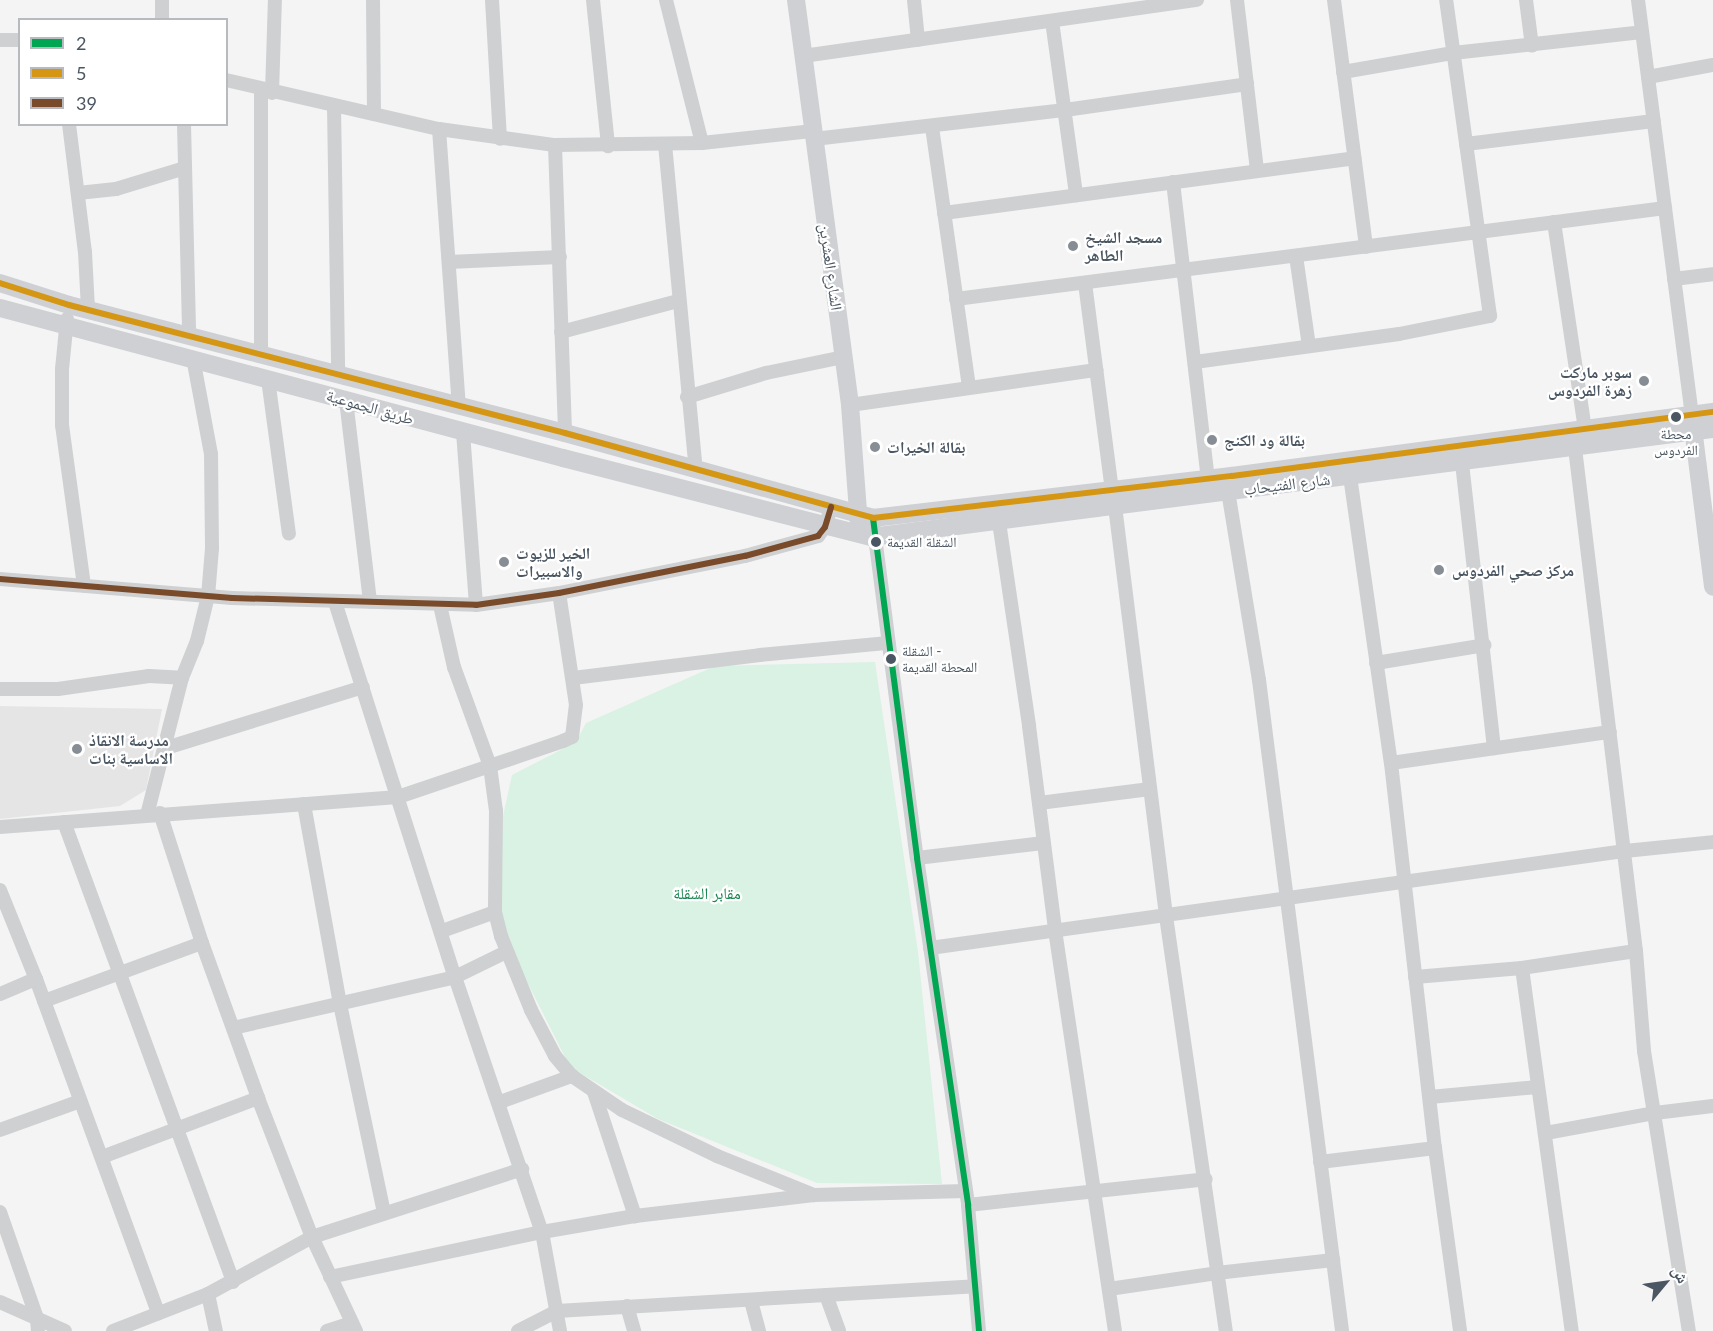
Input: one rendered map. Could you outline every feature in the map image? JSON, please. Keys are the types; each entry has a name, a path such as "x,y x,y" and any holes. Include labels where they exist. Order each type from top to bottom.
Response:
{"main road":[{"name":"الشارع العشرين","path":"796,0 868,536"},
{"name":"طريق الجموعية","path":"0,283 69,305 565,433 866,517"},
{"name":"طريق الجموعية","path":"0,308 67,324 463,432 868,536"},
{"name":"شارع الفتيحاب","path":"866,517 1228,491 1462,463 1575,448 1693,424 1713,412"},
{"name":"شارع الفتيحاب","path":"868,536 999,522 1208,478 1585,430 1693,424 1713,429"},
{"path":"1693,424 1713,587"}],"street":[{"path":"162,0 162,18"},
{"path":"261,355 266,91 275,0"},
{"path":"373,0 374,114"},
{"path":"492,0 500,139"},
{"path":"592,0 608,146"},
{"path":"666,0 702,143"},
{"path":"914,0 918,40"},
{"path":"803,56 1052,21 1143,4 1197,0"},
{"path":"1237,0 1257,171"},
{"path":"1334,0 1366,247"},
{"path":"1195,362 1399,334 1490,316 1446,0"},
{"path":"1526,0 1532,46"},
{"path":"1638,0 1693,424"},
{"path":"1052,21 1076,195"},
{"path":"1343,72 1453,53 1642,32"},
{"path":"0,40 18,40"},
{"path":"1648,77 1713,65"},
{"path":"228,81 439,129 555,145 608,146 702,143 932,127 1246,84"},
{"path":"334,106 338,375"},
{"path":"1466,144 1654,121"},
{"path":"69,126 78,193 88,310"},
{"path":"184,126 189,336"},
{"path":"932,127 969,386"},
{"path":"439,129 459,406"},
{"path":"665,144 687,397 696,471"},
{"path":"555,145 565,433"},
{"path":"944,213 1354,158"},
{"path":"78,193 116,189 185,168"},
{"path":"1173,182 1208,478"},
{"path":"956,299 1665,208"},
{"path":"1554,222 1585,430"},
{"path":"1296,256 1309,346"},
{"path":"449,262 560,257"},
{"path":"1674,279 1713,274"},
{"path":"1085,283 1166,916 1206,1179 1226,1331"},
{"path":"561,332 678,302"},
{"path":"69,305 62,369 62,424 84,585"},
{"path":"687,397 766,373 843,357"},
{"path":"193,358 211,454 212,548 208,596 197,641 182,678 154,814 258,1098 312,1237 354,1327 327,1331"},
{"path":"849,405 969,386 1097,370"},
{"path":"268,379 289,534"},
{"path":"346,400 370,603"},
{"path":"463,432 476,605"},
{"path":"1575,448 1625,851 1644,1051 1689,1331"},
{"path":"1462,463 1485,645 1494,748"},
{"path":"1350,476 1391,763 1435,1148 1460,1331"},
{"path":"1228,491 1259,680 1342,1331"},
{"path":"0,579 208,596 440,606 476,605 559,593 745,556 818,536 825,526 831,507"},
{"path":"999,522 1055,930 1115,1331"},
{"path":"868,536 888,643 967,1198 979,1331"},
{"path":"0,827 398,797 572,737 576,719 573,678 559,593"},
{"path":"335,602 455,977 500,1102 542,1232 560,1331"},
{"path":"440,606 454,667 490,766 496,811 495,912 506,952 531,1010 555,1056 572,1076 622,1110 717,1156 814,1195"},
{"path":"573,678 760,655 888,643"},
{"path":"1376,663 1485,645"},
{"path":"0,689 58,689 149,676 182,678"},
{"path":"166,748 363,687"},
{"path":"1391,763 1610,732"},
{"path":"1039,803 1150,789"},
{"path":"304,804 340,1004 384,1213"},
{"path":"64,822 233,1282"},
{"path":"930,948 1625,851 1713,842"},
{"path":"917,858 1043,843"},
{"path":"0,890 36,979 158,1312"},
{"path":"442,931 495,912"},
{"path":"44,1001 202,943"},
{"path":"1415,977 1522,968 1636,951"},
{"path":"233,1028 455,977 506,952"},
{"path":"1522,968 1572,1331"},
{"path":"0,994 36,979"},
{"path":"500,1102 572,1076"},
{"path":"1430,1096 1538,1087"},
{"path":"594,1092 635,1216"},
{"path":"102,1156 258,1098"},
{"path":"0,1130 80,1101"},
{"path":"1546,1133 1655,1113 1713,1106"},
{"path":"1320,1162 1435,1148"},
{"path":"113,1331 208,1294 312,1237 522,1169"},
{"path":"330,1277 542,1232 635,1216 814,1195 967,1198 1095,1191 1206,1179"},
{"path":"0,1212 38,1324"},
{"path":"1109,1289 1217,1273 1333,1260"},
{"path":"518,1331 557,1311 975,1286"},
{"path":"208,1294 216,1331"},
{"path":"826,1295 839,1331"},
{"path":"751,1301 759,1331"},
{"path":"0,1302 38,1324 64,1331"},
{"path":"627,1306 634,1331"}],"shaded area":[{"name":"مدرسة الانقاذ الاساسية بنات","path":"0,706 162,709 146,790 120,806 0,819"}],"green space":[{"name":"مقابر الشقلة","path":"875,662 918,952 942,1184 817,1183 658,1119 570,1067 498,924 498,839 512,775 576,742 586,723 715,666"}],"transit line":[{"name":"5","path":"0,283 69,305 565,433 873,518 1232,476 1713,412"},
{"name":"39","path":"0,579 232,598 476,605 559,593 745,556 818,536 825,527 831,507"},
{"name":"2","path":"873,518 917,858 968,1205 979,1331"}],"place":[{"name":"مسجد الشيخ الطاهر","path":"1073,246"},
{"name":"سوبر ماركت زهرة الفردوس","path":"1644,381"},
{"name":"محطة الفردوس","path":"1676,417"},
{"name":"بقالة ود الكنج","path":"1212,440"},
{"name":"بقالة الخيرات","path":"875,447"},
{"name":"الشقلة القديمة","path":"876,542"},
{"name":"الخير للزيوت والاسبيرات","path":"504,562"},
{"name":"مركز صحي الفردوس","path":"1439,570"},
{"name":"الشقلة - المحطة القديمة","path":"891,659"},
{"name":"مدرسة الانقاذ الاساسية بنات","path":"77,749"}]}
